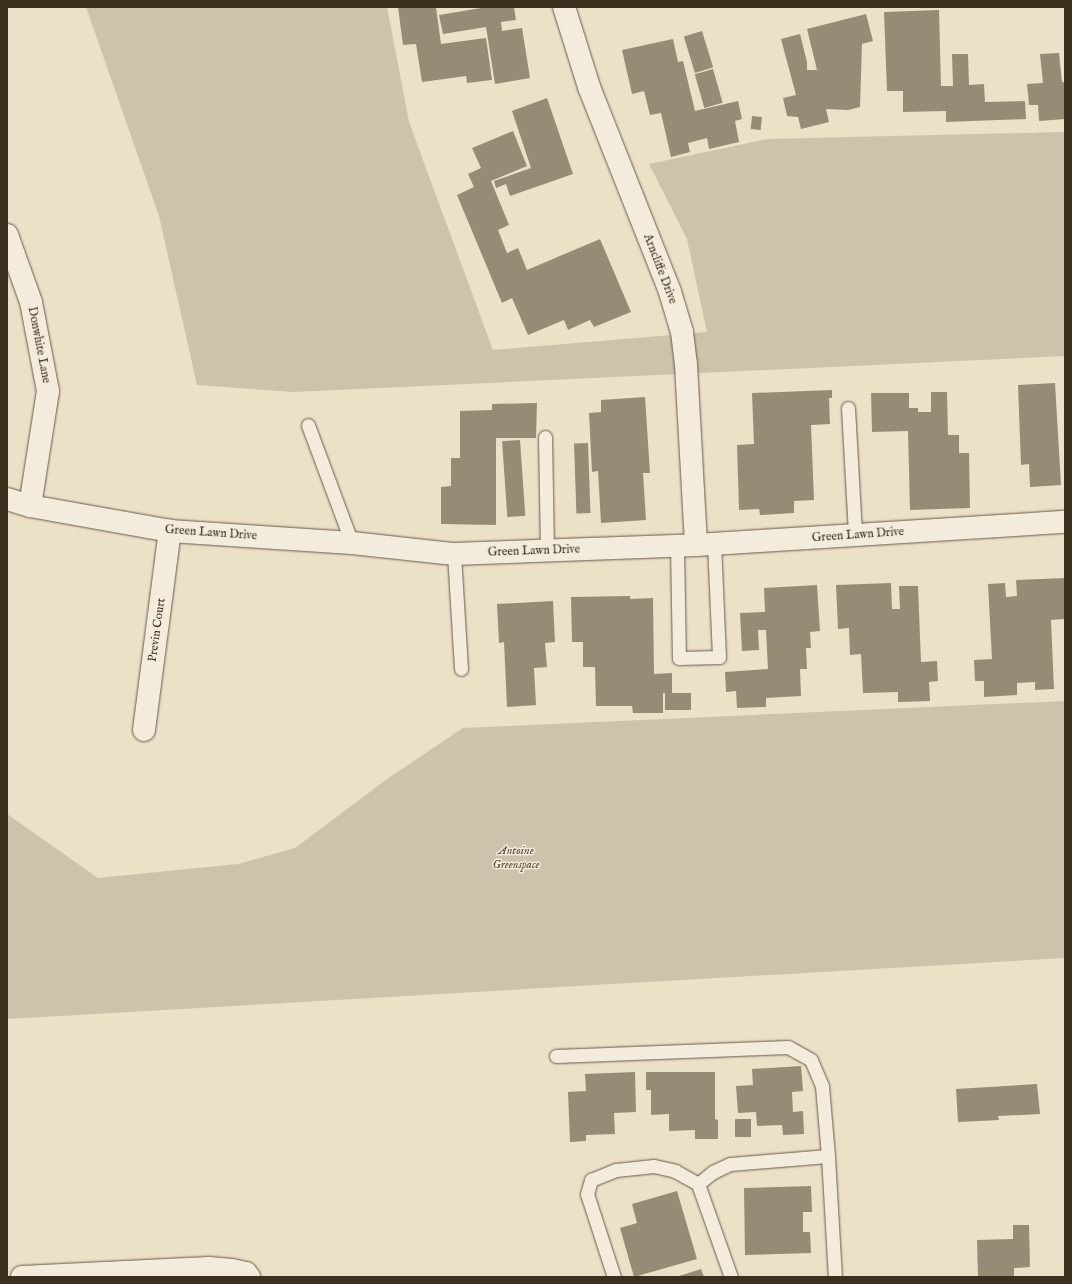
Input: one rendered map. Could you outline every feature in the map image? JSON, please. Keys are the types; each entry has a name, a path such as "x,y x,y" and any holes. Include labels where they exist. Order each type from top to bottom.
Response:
{"street":[{"name":"Arncliffe Drive","path":"564,7 589,87 670,292 682,332 686,365 696,545"},
{"name":"Donwhite Lane","path":"7,235 30,302 48,391 30,506"},
{"name":"Green Lawn Drive","path":"7,499 30,506 170,531 352,543 454,554 696,545 1065,522"},
{"name":"Previn Court","path":"144,730 170,531"},
{"path":"22,1277 209,1268 246,1273 249,1277"}],"lane":[{"path":"848,408 855,535"},
{"path":"308,425 352,543"},
{"path":"545,437 547,550"},
{"path":"696,545 719,657 679,658 696,545"},
{"path":"454,554 461,669"},
{"path":"556,1056 788,1047 811,1060 822,1086 828,1156 835,1277"},
{"path":"698,1184 713,1172 730,1164 828,1156"},
{"path":"614,1277 586,1194 591,1180 616,1170 654,1166 675,1171 698,1184 731,1277"}],"green space":[{"path":"86,7 387,7 409,122 493,350 707,332 687,239 649,164 767,139 1065,132 1065,356 293,392 197,385 159,216"},
{"name":"Antoine Greenspace","path":"1065,701 1065,958 7,1019 7,814 98,878 238,864 295,848 387,779 463,728"}],"building":[{"path":"398,7 436,7 441,44 486,38 492,80 467,83 466,76 422,82 416,44 403,45"},
{"path":"487,7 514,7 516,20 501,22 502,31 522,28 530,78 495,84 486,27 443,34 439,15"},
{"path":"939,10 941,86 953,86 952,54 968,54 969,85 984,84 985,102 1025,101 1026,119 946,122 946,111 903,112 903,91 887,91 884,12"},
{"path":"866,14 873,41 862,44 860,107 848,110 826,109 829,122 801,129 798,117 787,116 783,98 796,95 781,39 800,34 807,62 807,70 817,70 807,29"},
{"path":"702,31 713,67 695,73 684,37"},
{"path":"673,39 678,62 683,61 695,111 738,101 742,119 735,121 739,142 709,149 707,138 688,143 690,152 671,157 661,113 650,115 644,91 632,94 622,50"},
{"path":"1059,53 1062,82 1065,82 1065,119 1039,121 1038,105 1029,105 1027,84 1043,83 1040,54"},
{"path":"713,69 723,103 704,108 695,74"},
{"path":"547,98 573,174 510,196 506,184 496,188 494,181 531,168 512,111"},
{"path":"752,116 762,117 761,130 751,129"},
{"path":"513,131 527,166 491,181 509,225 498,230 507,253 518,248 527,270 600,239 631,312 594,327 590,320 568,330 564,320 528,335 512,298 502,303 457,195 474,187 468,174 481,168 472,148"},
{"path":"1055,383 1061,485 1030,487 1029,464 1021,465 1018,385"},
{"path":"832,390 832,398 829,398 830,424 811,425 814,500 794,501 794,513 760,515 759,509 739,510 737,445 754,444 752,393"},
{"path":"931,392 947,392 948,435 959,435 959,453 969,453 970,508 910,510 908,431 872,432 871,393 909,393 909,408 918,408 918,412 931,412"},
{"path":"645,397 650,473 643,473 646,520 601,523 598,471 592,472 589,413 601,412 601,400"},
{"path":"537,403 536,438 496,438 496,525 441,524 441,487 451,486 451,458 460,458 460,411 492,410 492,404"},
{"path":"520,440 525,516 507,517 502,441"},
{"path":"574,443 588,443 590,513 576,513"},
{"path":"1065,578 1065,619 1051,620 1054,689 1035,690 1035,682 1017,683 1017,695 984,697 984,681 975,681 974,660 992,659 988,584 1005,583 1006,597 1017,596 1016,580"},
{"path":"891,583 892,609 900,609 899,586 918,586 921,662 937,661 938,681 929,682 930,701 898,702 898,692 863,693 861,654 850,655 849,628 838,629 836,585"},
{"path":"817,585 820,631 810,632 811,648 806,648 807,669 800,669 801,696 766,698 766,707 737,708 736,691 726,692 725,672 768,669 766,630 758,630 759,650 742,651 740,613 765,612 764,588"},
{"path":"630,596 630,599 653,598 654,674 672,673 672,693 691,693 691,710 665,710 665,693 663,693 663,713 633,713 632,706 596,706 595,667 583,667 583,642 572,642 571,597"},
{"path":"553,601 555,642 545,643 547,667 534,668 536,705 507,707 504,642 499,643 497,604"},
{"path":"801,1066 803,1091 792,1092 793,1112 803,1111 804,1134 783,1135 782,1125 757,1126 756,1112 738,1113 736,1086 753,1085 752,1069"},
{"path":"635,1072 636,1112 614,1113 615,1134 586,1135 586,1141 570,1142 568,1092 586,1091 585,1074"},
{"path":"646,1072 715,1072 715,1119 718,1120 718,1139 695,1139 695,1130 669,1131 669,1114 651,1115 651,1090 646,1090"},
{"path":"1037,1084 1040,1114 998,1116 999,1120 958,1122 956,1089"},
{"path":"735,1119 751,1119 751,1137 735,1137"},
{"path":"811,1186 812,1212 803,1212 803,1232 810,1232 811,1253 745,1255 744,1188"},
{"path":"677,1191 697,1259 634,1277 620,1228 637,1223 632,1204"},
{"path":"1013,1225 1029,1225 1030,1267 1014,1268 1014,1277 978,1277 977,1240 1013,1239"},
{"path":"701,1269 704,1277 676,1277"}]}
